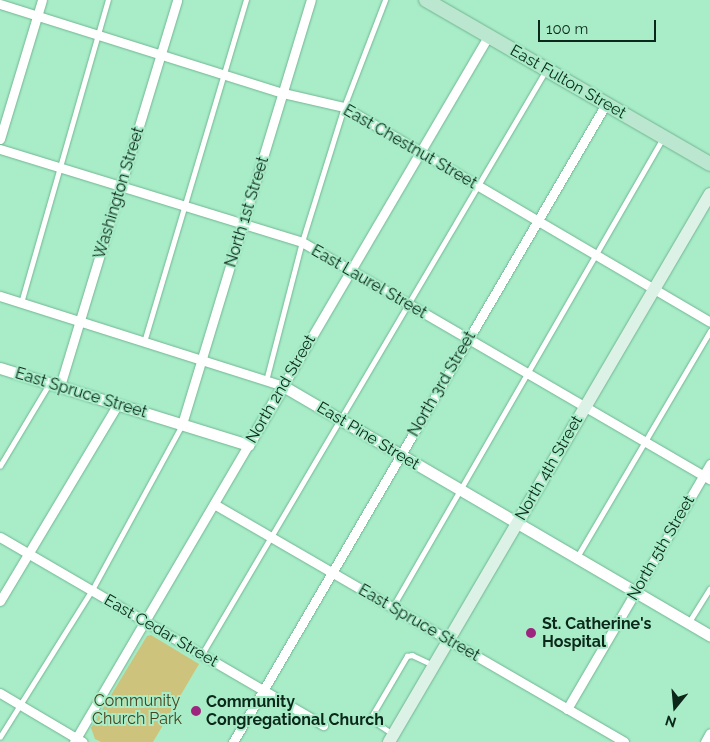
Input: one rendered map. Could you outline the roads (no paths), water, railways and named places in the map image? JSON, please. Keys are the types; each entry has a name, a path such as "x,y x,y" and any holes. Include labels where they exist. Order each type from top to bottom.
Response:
{"main road":[{"name":"East Fulton Street","path":"426,0 710,164"},
{"name":"North 4th Street","path":"391,738 710,194"}],"street":[{"path":"0,139 42,0"},
{"name":"Washington Street","path":"55,385 80,322 177,0"},
{"name":"North 1st Street","path":"182,424 311,0"},
{"name":"East Chestnut Street","path":"0,4 283,93 344,107 710,322"},
{"name":"North 2nd Street","path":"78,741 145,622 488,36"},
{"name":"North 3rd Street","path":"233,742 606,104"},
{"name":"East Laurel Street","path":"0,148 302,242 707,477"},
{"name":"East Pine Street","path":"0,296 283,386 710,636"},
{"name":"East Spruce Street","path":"0,368 248,445"},
{"path":"0,601 118,404"},
{"name":"North 5th Street","path":"567,709 635,593 707,477 710,464"},
{"name":"East Spruce Street","path":"214,504 624,742"},
{"name":"East Cedar Street","path":"0,537 323,725"},
{"path":"0,693 78,741"},
{"path":"705,742 710,733"}],"lane":[{"path":"21,303 108,0"},
{"path":"144,342 246,0"},
{"path":"266,381 302,242 344,107 385,0"},
{"path":"202,654 547,70"},
{"path":"392,608 664,137"},
{"path":"577,558 710,331"},
{"path":"0,466 55,385"},
{"path":"0,737 92,590 182,424"},
{"path":"688,624 710,589"},
{"path":"391,738 370,719 407,656 412,655 434,666"}],"place":[{"name":"St. Catherine's Hospital","path":"531,633"},
{"name":"Community Congregational Church","path":"196,711"}],"park label":[{"name":"Community Church Park","path":"137,710"}]}
